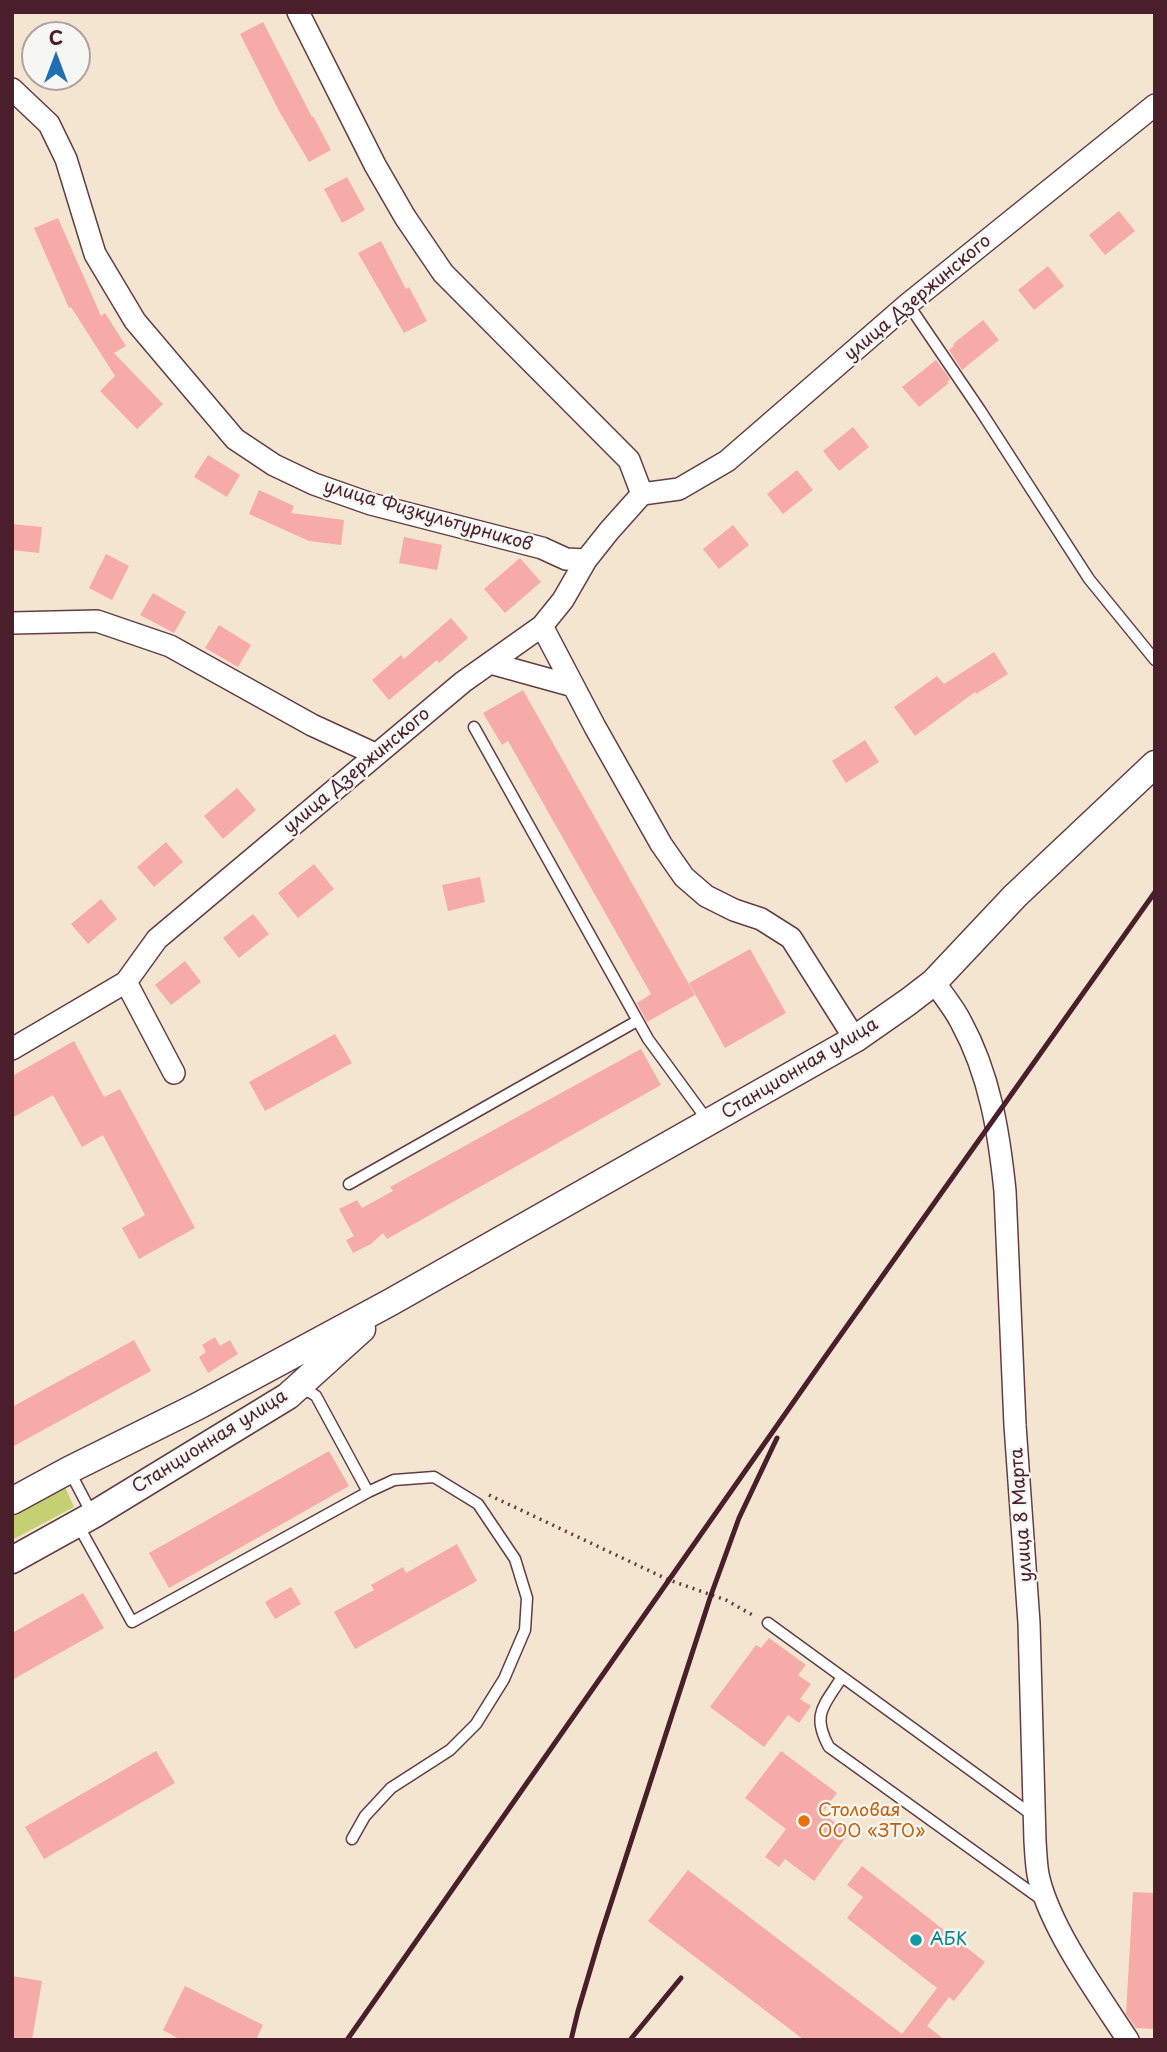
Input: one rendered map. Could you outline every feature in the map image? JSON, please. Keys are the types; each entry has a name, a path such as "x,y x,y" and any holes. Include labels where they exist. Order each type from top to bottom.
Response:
{"street":[{"path":"298,12 375,165 405,217 443,273 629,460 642,494 609,531 576,560"},
{"name":"улица Физкультурников","path":"12,89 49,124 66,159 95,254 135,321 235,439 274,465 314,484 370,504 542,548 576,560"},
{"name":"улица Дзержинского","path":"642,494 679,489 727,461 908,304 1155,105"},
{"name":"улица Дзержинского","path":"126,982 157,939 463,682 542,626 572,586 576,560"},
{"path":"12,623 97,621 170,646 312,725 375,754"},
{"path":"542,626 661,844 684,877 706,896 734,910 761,919 791,938 855,1039"},
{"path":"490,663 573,686"},
{"name":"Станционная улица","path":"12,1501 198,1406 391,1302 855,1039 934,982 1015,896 1155,764"},
{"path":"12,1049 126,982 174,1073"},
{"name":"улица 8 Марта","path":"934,982 962,1023 981,1066 992,1104 1001,1154 1015,1425 1026,1565 1036,1860 1039,1879 1048,1905 1077,1960 1128,2040"},
{"name":"Станционная улица","path":"12,1560 85,1520 288,1396 391,1302"}],"lane":[{"path":"908,304 1089,579 1155,660"},
{"path":"474,727 637,1021 709,1122"},
{"path":"349,1184 637,1021"},
{"path":"288,1396 302,1391 316,1396 368,1492"},
{"path":"69,1470 85,1520 132,1622 394,1480 434,1477 478,1504 515,1559 527,1598 525,1630 505,1679 476,1724 450,1750 391,1788 365,1816 352,1839"},
{"path":"768,1623 1035,1817"},
{"path":"842,1677 819,1716 820,1727 829,1747 1048,1905"}],"path":[{"path":"480,1492 669,1580 726,1600 768,1623"}],"green space":[{"path":"65,1487 74,1507 12,1540 12,1516"}],"building":[{"path":"263,22 331,150 309,162 279,111 240,34"},
{"path":"347,177 365,210 342,223 324,189"},
{"path":"1119,211 1135,231 1105,255 1089,235"},
{"path":"58,218 101,316 105,313 126,346 114,353 163,404 137,429 100,391 115,376 71,307 69,308 34,228"},
{"path":"381,241 406,289 409,287 427,321 404,333 358,253"},
{"path":"1048,266 1064,286 1034,310 1018,290"},
{"path":"983,320 999,340 962,370 949,350"},
{"path":"936,360 950,379 947,382 949,383 919,407 902,387"},
{"path":"853,427 869,447 839,471 823,451"},
{"path":"208,455 240,475 227,497 194,477"},
{"path":"797,470 813,490 783,514 767,494"},
{"path":"259,490 294,506 291,513 344,520 341,545 309,541 249,514"},
{"path":"12,524 42,527 39,553 12,550"},
{"path":"733,525 749,545 719,569 703,549"},
{"path":"404,537 442,545 437,570 399,563"},
{"path":"106,554 129,566 112,600 89,588"},
{"path":"520,558 541,582 505,613 484,589"},
{"path":"153,593 186,612 174,633 140,615"},
{"path":"451,618 468,638 389,700 372,680 401,655 404,659"},
{"path":"219,625 251,645 238,667 205,648"},
{"path":"994,652 1008,674 976,694 975,692 915,736 894,707 937,676 944,684"},
{"path":"523,690 695,995 647,1022 637,1003 651,994 508,741 502,745 483,713"},
{"path":"865,740 879,762 846,783 832,761"},
{"path":"237,788 256,810 223,839 204,816"},
{"path":"166,842 183,862 154,887 137,867"},
{"path":"314,864 334,889 298,918 278,893"},
{"path":"480,877 485,902 448,911 442,885"},
{"path":"101,899 117,919 88,944 71,924"},
{"path":"253,914 269,934 239,958 223,938"},
{"path":"750,949 786,1013 725,1048 689,983"},
{"path":"185,961 201,982 171,1005 155,985"},
{"path":"335,1034 352,1063 265,1111 249,1082"},
{"path":"74,1041 104,1097 120,1089 195,1228 139,1259 122,1228 145,1215 103,1135 82,1147 53,1095 12,1118 12,1076"},
{"path":"641,1049 661,1085 387,1239 383,1233 371,1244 353,1253 346,1240 354,1236 339,1209 357,1200 362,1208 393,1191 390,1187"},
{"path":"215,1337 220,1346 230,1340 238,1354 208,1373 199,1357 206,1352 202,1345"},
{"path":"134,1340 151,1371 12,1447 12,1407"},
{"path":"329,1451 349,1486 169,1588 149,1553"},
{"path":"457,1544 477,1581 355,1649 334,1612 374,1590 371,1585 403,1567 406,1573"},
{"path":"291,1587 301,1604 275,1619 265,1602"},
{"path":"83,1593 104,1628 12,1680 12,1633"},
{"path":"769,1638 806,1665 798,1675 811,1684 800,1699 811,1706 799,1723 788,1715 764,1747 710,1707 756,1645 761,1648"},
{"path":"156,1751 175,1783 44,1859 25,1827"},
{"name":"Столовая ООО «ЗТО»","path":"781,1751 837,1793 822,1813 849,1833 814,1881 785,1859 779,1867 765,1857 786,1829 745,1798"},
{"path":"862,1866 985,1962 954,2001 949,1997 927,2026 945,2040 804,2040 648,1921 688,1870 902,2034 937,1988 847,1918 863,1897 847,1885"},
{"path":"1133,1892 1155,1893 1155,2029 1136,2028 1126,2014"},
{"path":"12,1976 42,1981 32,2040 12,2040"},
{"path":"185,1986 263,2025 256,2040 181,2040 163,2030"}],"railway":[{"path":"347,2040 825,1357 1155,892"},
{"path":"571,2040 600,1937 711,1595 739,1518 777,1438"},
{"path":"630,2040 681,1978"}],"place":[{"name":"Столовая ООО «ЗТО»","path":"804,1821"},
{"name":"АБК","path":"916,1940"}]}
